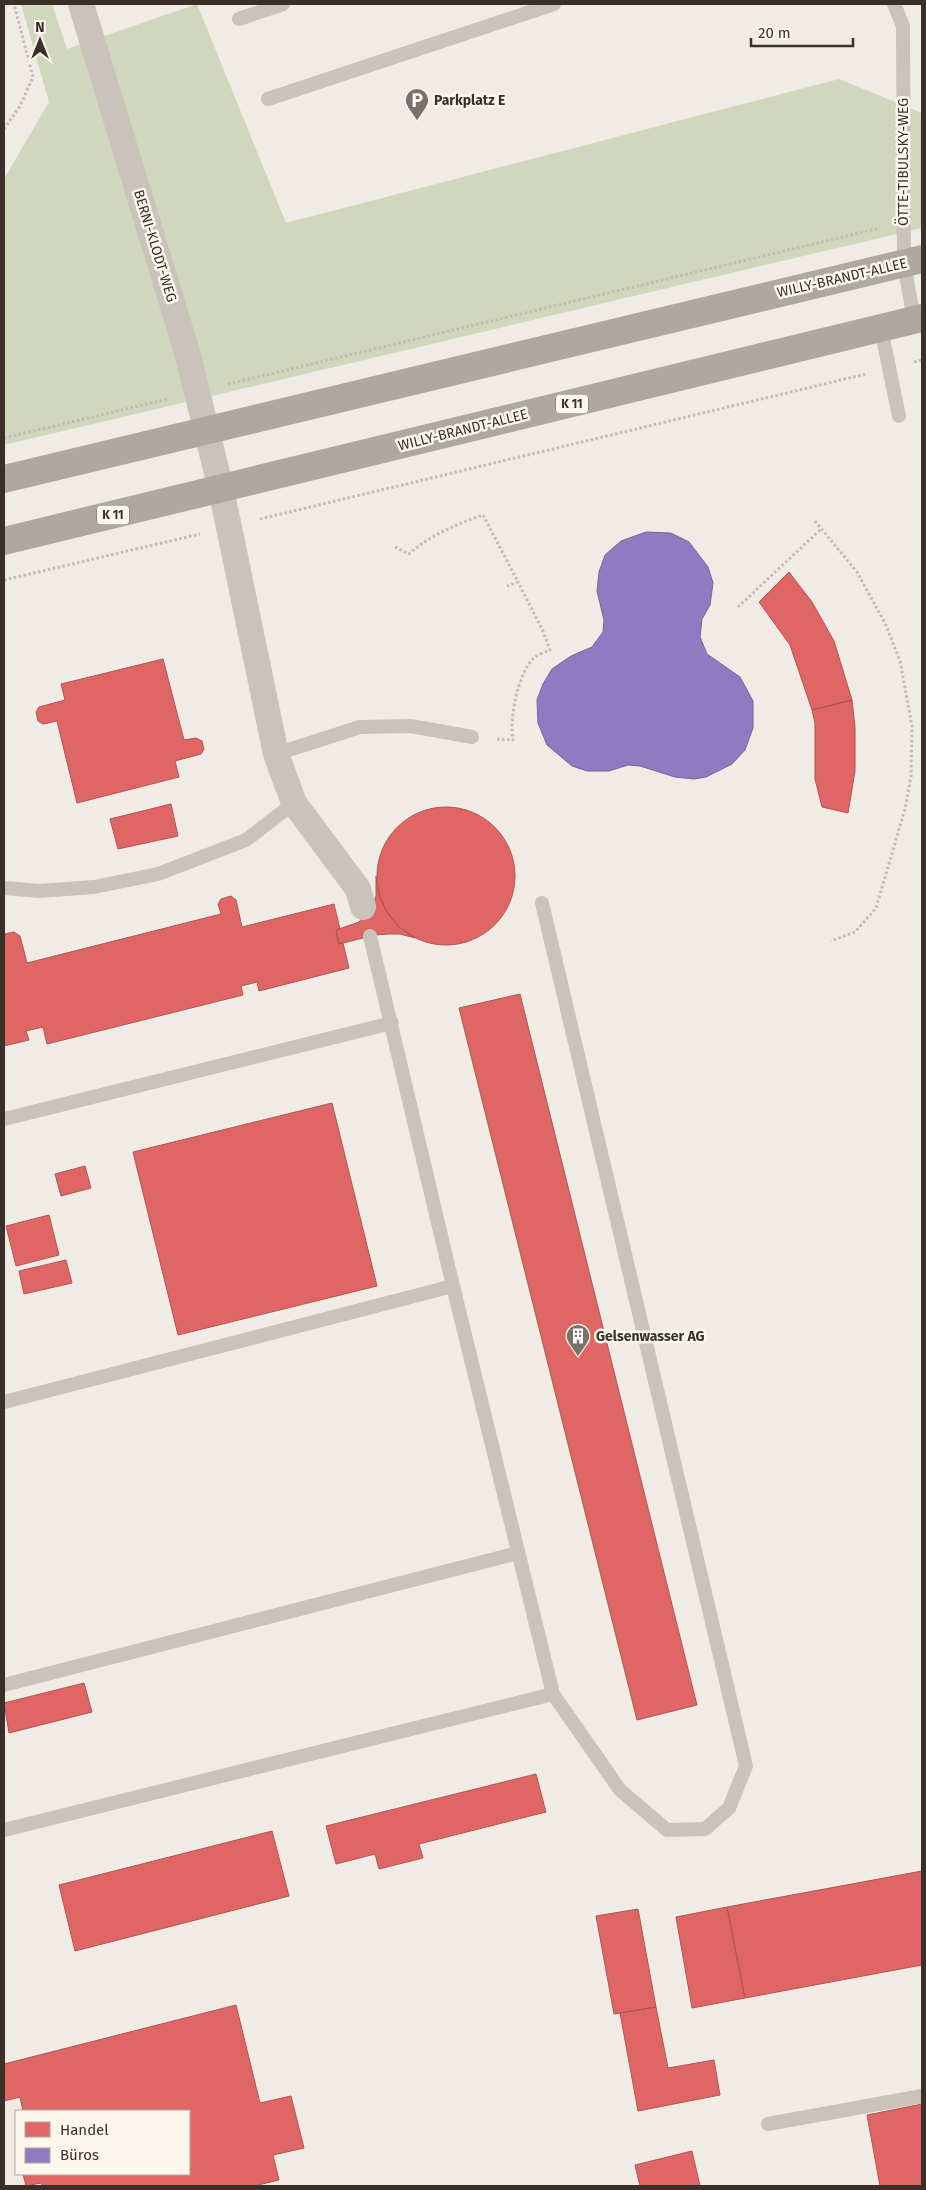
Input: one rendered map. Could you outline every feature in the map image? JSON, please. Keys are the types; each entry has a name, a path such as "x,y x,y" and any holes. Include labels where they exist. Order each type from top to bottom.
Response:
{"main road":[{"name":"WILLY-BRANDT-ALLEE","path":"4,478 913,261"},
{"name":"WILLY-BRANDT-ALLEE","path":"4,541 918,319"}],"street":[{"name":"BERNI-KLODT-WEG","path":"82,4 187,352 221,489 276,754 294,803 358,890 364,912"}],"lane":[{"path":"239,19 283,4"},
{"path":"268,99 554,4"},
{"name":"ÖTTE-TIBULSKY-WEG","path":"894,4 903,26 903,223 913,261 918,319"},
{"path":"881,329 899,416"},
{"path":"276,754 360,727 411,726 472,737"},
{"path":"5,888 39,891 94,887 158,874 246,840 294,803"},
{"path":"370,936 553,1694 620,1790 667,1830 705,1829 729,1808 746,1766 542,903"},
{"path":"4,1119 392,1022"},
{"path":"4,1402 453,1286"},
{"path":"4,1685 518,1553"},
{"path":"4,1830 553,1694"},
{"path":"768,2124 922,2096"}],"path":[{"path":"4,129 20,106 32,77 14,4"},
{"path":"4,438 903,223"},
{"path":"4,580 922,360"},
{"path":"395,547 409,554 419,545 444,531 483,514 543,632 550,650 535,657 526,672 512,712 513,740 472,737"},
{"path":"815,521 857,572 885,624 900,661 912,726 911,777 905,809 876,908 855,932 832,941"},
{"path":"738,607 822,529"},
{"path":"507,586 518,582"}],"green space":[{"path":"21,4 52,4 67,49 197,4 286,223 839,79 922,113 922,228 4,445 4,179 49,102"}],"building: Handel":[{"path":"789,572 812,602 834,641 852,700 812,710 790,645 759,602"},
{"path":"163,659 184,740 196,738 202,741 204,749 201,754 175,761 179,777 77,803 57,721 43,724 38,721 36,712 39,707 65,700 61,684"},
{"path":"852,700 855,727 855,771 848,813 822,807 815,779 815,723 812,710"},
{"path":"171,804 178,836 118,849 110,819"},
{"path":"446,807 460,808 473,812 485,818 495,827 504,837 510,849 514,862 514,890 510,903 504,915 495,925 485,934 473,940 460,944 446,945 432,944 419,940 407,934 397,925 388,915 382,903 378,890 377,876 378,862 382,849 388,837 397,827 407,818 419,812 432,808"},
{"path":"376,876 379,895 387,912 399,927 415,938 400,934 375,935 339,944 336,930 359,922 372,907 376,896"},
{"path":"231,896 236,900 242,927 334,904 340,929 336,930 339,944 343,943 349,968 259,991 257,982 241,986 243,995 47,1044 43,1027 26,1031 29,1040 4,1046 5,934 14,932 20,936 27,963 221,914 218,904 221,899"},
{"name":"Gelsenwasser AG","path":"520,994 697,1705 637,1720 459,1008"},
{"path":"332,1103 377,1286 178,1335 133,1152"},
{"path":"85,1166 91,1188 61,1196 55,1174"},
{"path":"49,1215 59,1255 16,1266 6,1226"},
{"path":"66,1260 72,1283 24,1294 19,1271"},
{"path":"84,1683 92,1712 9,1733 4,1703"},
{"path":"536,1774 546,1812 419,1844 423,1858 379,1869 375,1854 336,1864 326,1826"},
{"path":"272,1831 289,1896 75,1951 59,1885"},
{"path":"922,1871 922,1965 745,1998 727,1907"},
{"path":"727,1907 745,1998 692,2008 676,1917"},
{"path":"638,1909 656,2007 614,2014 596,1916"},
{"path":"236,2005 260,2103 291,2096 304,2148 273,2155 279,2180 254,2186 42,2186 41,2183 26,2186 23,2175 190,2175 190,2110 23,2110 20,2097 4,2101 4,2064"},
{"path":"656,2007 668,2068 714,2060 720,2095 638,2111 620,2013"},
{"path":"922,2104 922,2186 880,2186 867,2115"},
{"path":"692,2151 700,2186 640,2186 635,2165"}],"building: Büros":[{"path":"646,532 671,533 689,542 708,567 713,583 710,605 702,619 700,637 707,654 740,677 753,701 753,728 745,750 732,764 706,777 694,779 675,777 640,766 628,765 609,771 587,771 572,766 547,745 538,723 537,700 543,684 552,669 571,656 592,647 603,632 604,620 597,591 599,572 605,555 621,541"}],"place":[{"name":"Parkplatz E","path":"417,121"},
{"name":"Gelsenwasser AG","path":"578,1357"}]}
